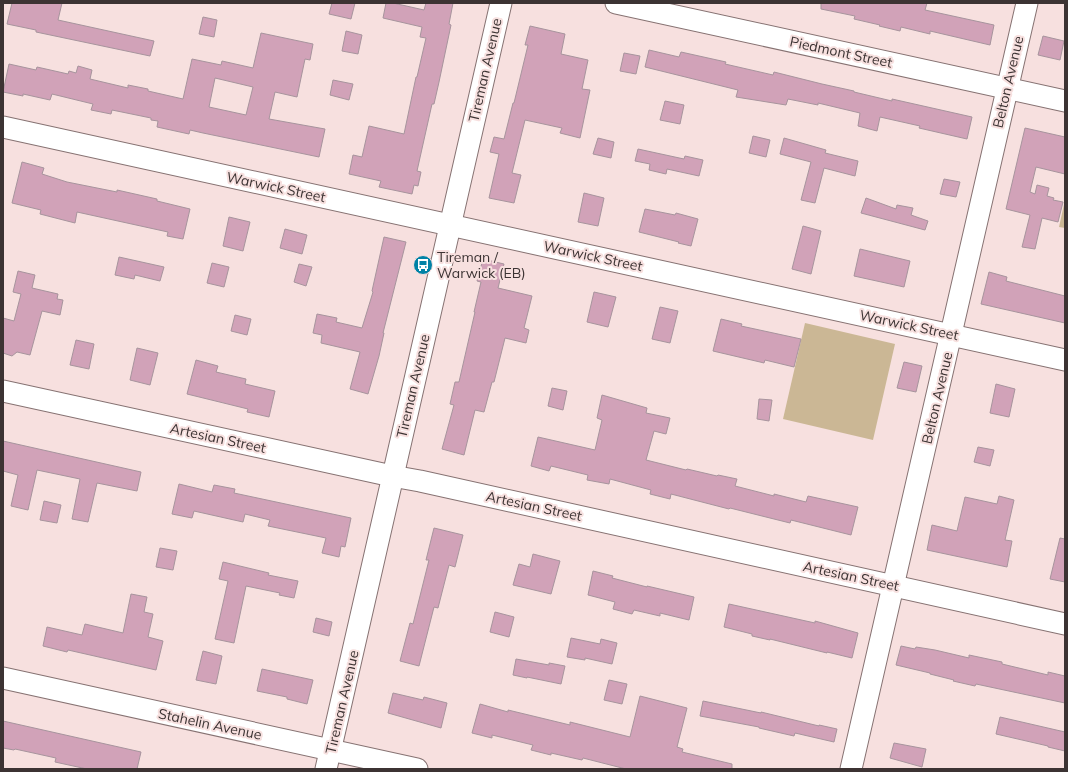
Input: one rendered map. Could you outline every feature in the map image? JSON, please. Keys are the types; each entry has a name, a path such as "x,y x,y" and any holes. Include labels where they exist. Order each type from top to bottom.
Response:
{"street":[{"name":"Tireman Avenue","path":"329,760 392,476 501,3"},
{"name":"Piedmont Street","path":"616,3 1065,101"},
{"name":"Belton Avenue","path":"851,769 1026,3"},
{"name":"Warwick Street","path":"3,127 1065,360"},
{"name":"Artesian Street","path":"3,391 420,481 1065,624"},
{"name":"Stahelin Avenue","path":"3,678 329,760 417,769"}],"shaded area":[{"path":"1065,200 1065,228 1059,227"},
{"path":"805,323 895,344 873,440 783,419"}],"building":[{"path":"12,3 62,3 58,20 154,41 150,56 36,32 36,30 7,24"},
{"path":"332,3 355,3 351,19 329,14"},
{"path":"386,3 393,3 424,10 426,3 453,3 449,24 451,25 439,82 434,104 432,104 417,171 421,172 418,186 414,185 412,194 379,187 381,181 349,174 353,155 362,157 369,126 404,134 426,38 420,37 422,27 383,18"},
{"path":"821,3 927,3 925,10 994,25 990,45 930,31 930,34 901,27 900,31 879,26 880,25 854,19 855,16 821,9"},
{"path":"203,17 217,20 214,37 199,34"},
{"path":"530,26 565,34 561,54 588,60 582,89 590,90 580,138 560,133 562,128 525,120 512,173 521,175 514,203 489,198 499,154 490,152 494,137 504,139 528,45 525,45"},
{"path":"346,31 362,35 358,54 342,51"},
{"path":"261,33 313,44 310,60 305,59 297,97 275,92 269,119 325,129 319,157 190,130 189,134 157,127 158,121 151,120 151,118 112,110 111,114 91,110 93,104 52,94 50,100 23,94 23,96 3,92 9,64 36,70 37,67 68,74 69,71 76,73 78,66 92,70 90,79 128,88 128,85 148,89 148,91 183,99 192,59 221,65 222,61 253,68","holes":["215,78 253,87 246,115 209,107"]},
{"path":"1043,36 1064,41 1060,60 1038,55"},
{"path":"649,50 679,57 681,52 726,62 725,64 773,75 774,72 892,101 892,99 972,117 967,139 880,117 877,131 858,126 860,113 818,103 818,105 788,99 786,105 736,97 738,90 645,67"},
{"path":"624,53 640,56 636,74 620,71"},
{"path":"333,80 353,84 349,100 330,95"},
{"path":"665,101 684,105 680,124 660,120"},
{"path":"1025,128 1065,137 1065,174 1036,167 1030,192 1035,194 1037,185 1049,188 1047,196 1054,198 1053,200 1063,202 1058,222 1042,218 1035,249 1022,247 1030,215 1006,209"},
{"path":"753,136 770,140 766,157 749,153"},
{"path":"598,138 614,142 611,158 593,154"},
{"path":"784,138 826,150 825,153 858,161 855,176 824,168 815,203 801,200 811,162 780,154"},
{"path":"638,149 684,159 685,156 703,160 699,176 667,169 666,174 649,170 650,164 635,161"},
{"path":"22,162 44,168 42,174 67,182 117,192 117,190 157,199 157,201 190,209 183,239 167,236 168,232 77,212 75,223 40,214 41,210 12,203"},
{"path":"944,179 960,182 956,197 940,194"},
{"path":"584,193 604,198 598,226 578,222"},
{"path":"866,198 896,209 897,205 913,208 911,215 928,221 925,230 861,213"},
{"path":"645,209 675,215 676,213 698,219 691,246 639,232"},
{"path":"229,217 250,222 243,251 223,246"},
{"path":"803,226 821,231 811,274 792,269"},
{"path":"285,229 307,235 302,254 280,248"},
{"path":"384,237 406,242 383,333 379,356 368,394 350,389 360,352 321,343 322,335 313,333 317,314 337,318 336,322 362,328 373,292"},
{"path":"860,249 910,261 904,287 854,276"},
{"path":"119,257 164,267 160,281 135,275 134,279 115,275"},
{"path":"483,259 504,264 498,288 532,296 524,328 529,330 526,343 505,338 494,382 492,382 484,412 475,410 464,455 442,449 454,405 450,404 455,382 459,382 475,312 481,282 477,281"},
{"path":"212,263 229,267 224,287 207,283"},
{"path":"299,264 312,267 306,286 294,282"},
{"path":"18,271 35,275 32,288 58,294 57,299 63,300 60,315 42,311 30,355 17,352 12,356 3,353 3,318 14,321 21,294 13,292"},
{"path":"989,272 1007,277 1006,281 1065,296 1065,323 981,304"},
{"path":"594,292 616,297 608,327 587,322"},
{"path":"660,307 678,311 670,343 652,339"},
{"path":"235,315 251,319 247,335 231,331"},
{"path":"721,319 742,324 741,326 801,339 794,367 765,360 764,363 713,351"},
{"path":"76,340 94,344 89,369 70,365"},
{"path":"137,348 158,353 150,385 130,380"},
{"path":"196,360 218,366 216,372 246,379 245,384 275,391 269,417 247,412 248,409 187,394"},
{"path":"904,362 922,366 916,392 897,388"},
{"path":"996,384 1015,389 1009,417 990,413"},
{"path":"552,388 567,391 563,410 548,406"},
{"path":"602,395 647,408 646,413 670,418 666,434 654,431 646,460 686,470 737,479 735,486 774,496 774,494 806,502 808,496 858,507 851,535 791,520 790,523 671,494 670,499 650,494 651,490 610,479 609,484 587,480 588,475 551,466 549,471 531,466 538,437 595,450 602,420 597,418"},
{"path":"759,399 772,400 769,421 757,419"},
{"path":"3,441 141,472 137,491 97,483 88,522 72,519 80,479 37,470 28,510 11,506 18,475 3,471"},
{"path":"978,447 994,450 990,466 974,462"},
{"path":"179,484 212,492 214,485 235,489 234,493 351,518 345,547 341,546 339,557 322,553 326,538 268,526 270,520 245,514 243,522 194,511 192,518 172,514"},
{"path":"999,496 1014,500 1005,540 1012,541 1007,567 927,550 932,525 957,531 965,497 997,504"},
{"path":"44,501 61,505 57,523 40,520"},
{"path":"434,528 463,535 455,567 449,565 438,608 434,607 419,666 400,661 410,623 413,624 429,560 426,560"},
{"path":"1060,538 1065,539 1065,582 1050,579"},
{"path":"160,548 177,551 173,570 156,567"},
{"path":"533,554 560,561 551,594 513,585 519,564 530,567"},
{"path":"223,562 269,573 268,575 298,581 294,598 279,595 280,593 246,586 234,643 215,639 228,581 219,579"},
{"path":"593,571 613,576 612,578 694,597 689,620 660,613 660,616 634,610 632,614 613,609 615,602 588,595"},
{"path":"131,594 147,597 144,612 153,614 148,637 163,641 156,670 68,650 67,652 43,646 47,627 82,635 85,624 123,633"},
{"path":"729,604 815,623 815,621 858,633 852,658 752,636 752,634 724,627"},
{"path":"495,612 514,617 509,637 490,632"},
{"path":"316,618 332,622 329,636 313,632"},
{"path":"571,638 600,644 601,639 617,643 612,664 585,658 585,660 567,657"},
{"path":"901,646 915,649 916,647 935,650 969,658 969,655 1002,662 1002,664 1048,675 1048,672 1065,676 1065,703 976,684 975,686 896,665"},
{"path":"203,651 222,656 216,684 196,680"},
{"path":"516,659 549,665 549,663 565,666 561,684 513,675"},
{"path":"262,669 313,680 307,704 287,699 287,697 257,691"},
{"path":"609,680 627,684 622,704 604,700"},
{"path":"393,693 423,700 424,697 447,703 441,728 388,713"},
{"path":"640,696 687,708 677,747 683,749 682,752 732,764 732,769 626,769 583,758 582,760 551,753 551,755 531,750 533,745 492,735 492,738 472,733 480,704 508,712 508,710 570,725 570,722 630,737"},
{"path":"703,701 837,729 834,742 795,733 794,736 759,727 700,716"},
{"path":"1000,717 1065,732 1065,751 996,734"},
{"path":"3,721 141,752 137,769 87,769 55,762 56,758 15,749 3,748"},
{"path":"894,743 926,749 922,767 890,758"}],"place":[{"name":"Tireman / Warwick (EB)","path":"423,265"}]}
